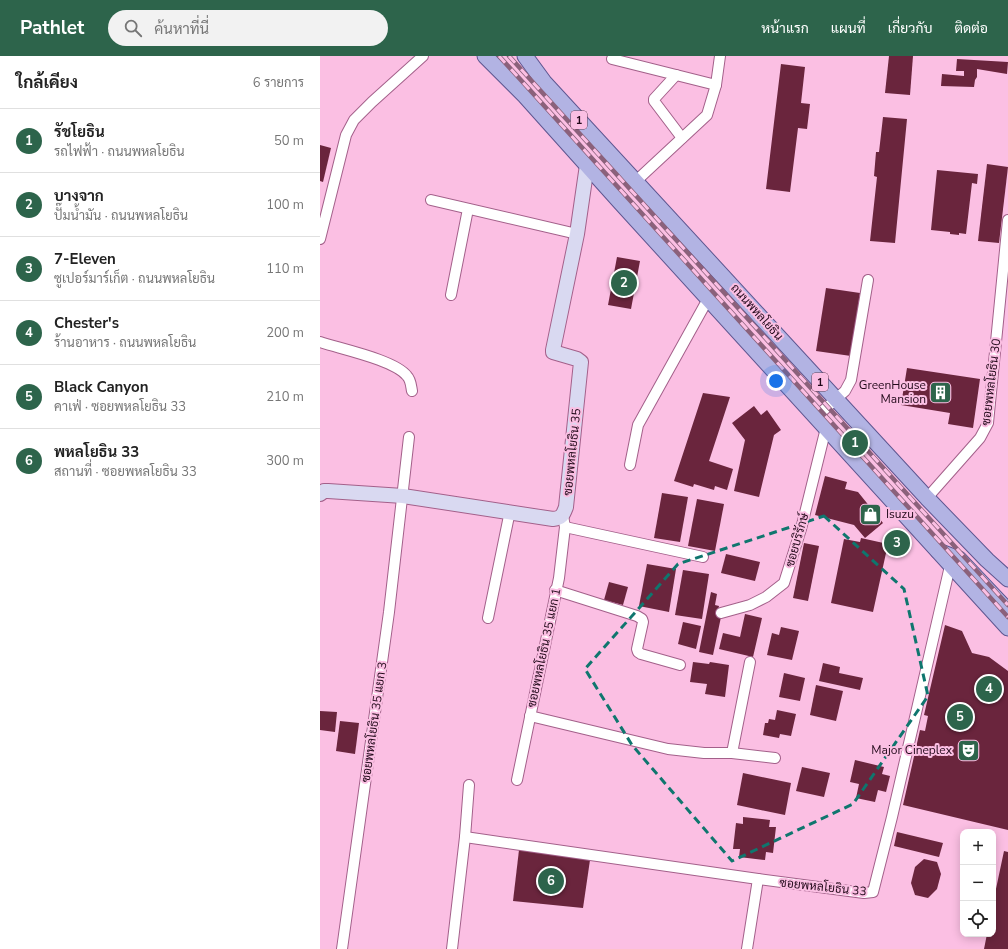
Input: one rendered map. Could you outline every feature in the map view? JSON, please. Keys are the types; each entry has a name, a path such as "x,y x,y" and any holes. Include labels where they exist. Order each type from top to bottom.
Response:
{"main road":[{"name":"1","path":"485,56 525,96 587,165"},
{"path":"497,56 512,75 525,96"},
{"name":"ถนนพหลโยธิน","path":"518,56 636,181 927,498 1008,579"},
{"name":"ถนนพหลโยธิน","path":"525,56 544,82"},
{"path":"587,165 708,299"},
{"name":"1","path":"708,299 1008,628"},
{"name":"ถนนพหลโยธิน","path":"970,542 979,560 1008,591"},
{"path":"936,550 959,559 1008,611"}],"street":[{"path":"320,239 346,135 354,120 423,56"},
{"path":"636,181 707,115 716,85 720,56"},
{"path":"612,59 716,85"},
{"path":"676,75 654,99 654,101 682,138"},
{"name":"ซอยพหลโยธิน 35","path":"564,522 581,362 577,359 553,352 553,350 577,234 587,165"},
{"path":"431,200 577,234"},
{"path":"451,295 468,209"},
{"name":"ซอยพหลโยธิน 30","path":"927,498 980,438 988,423 1008,220"},
{"path":"821,423 835,398 845,391 851,380 868,280"},
{"path":"630,465 638,425 708,299"},
{"path":"320,342 390,363 407,376 412,391"},
{"name":"ซอยบริรักษ์","path":"721,613 750,605 766,597 784,582 801,529 821,423"},
{"name":"ซอยพหลโยธิน 35 แยก 3","path":"342,949 389,612 409,437"},
{"path":"320,494 324,491 328,491 403,496 510,511 553,519 560,518 564,522 703,557"},
{"path":"488,618 510,511"},
{"name":"ซอยพหลโยธิน 35 แยก 1","path":"517,780 559,578 564,522"},
{"name":"ซอยพหลโยธิน 33","path":"465,837 758,879 864,893 873,892 894,809 950,566"},
{"path":"556,590 638,616 643,622 637,649 638,652 680,665"},
{"path":"732,753 750,662"},
{"path":"530,716 668,749 704,753 732,753 775,758"},
{"path":"452,949 465,837 469,785"},
{"path":"747,949 758,879"}],"highlighted area":[{"path":"824,516 904,589 928,696 853,804 732,861 632,745 585,669 678,564"}],"building":[{"path":"889,56 913,56 910,95 885,93"},
{"path":"957,59 1008,62 1007,74 977,69 977,77 974,87 941,86 942,74 964,76 964,71 956,71"},
{"path":"781,64 805,67 801,103 810,104 807,129 798,128 790,192 766,189"},
{"path":"883,117 907,119 895,243 870,241 877,177 874,176 876,152 879,152"},
{"path":"320,145 331,148 323,182 320,181"},
{"path":"987,164 1008,167 999,243 978,241"},
{"path":"937,170 978,174 977,184 972,183 966,234 950,234 950,232 931,230"},
{"path":"617,257 640,261 631,309 608,305"},
{"path":"826,288 860,293 851,356 816,351"},
{"name":"GreenHouse Mansion","path":"907,368 980,379 973,428 948,424 950,413 901,405"},
{"path":"703,393 730,397 709,461 733,469 727,490 715,486 714,490 694,484 693,487 674,481"},
{"path":"754,406 761,415 767,410 781,430 774,435 759,497 734,491 745,440 732,423"},
{"path":"825,476 847,482 845,489 858,492 883,523 865,538 854,525 815,515"},
{"path":"662,493 688,497 680,542 654,538"},
{"path":"697,499 724,504 715,551 688,546"},
{"path":"861,538 888,544 873,612 831,603 844,539 860,542"},
{"path":"804,543 819,546 808,601 793,598"},
{"path":"726,554 760,562 755,581 721,573"},
{"path":"647,564 676,569 669,612 639,606"},
{"path":"683,570 709,574 702,619 675,615"},
{"path":"609,582 628,587 623,605 604,600"},
{"path":"711,592 717,594 715,605 719,606 717,616 721,617 713,655 699,652"},
{"path":"745,614 762,618 753,657 719,649 723,633 740,637"},
{"path":"683,622 701,626 696,649 678,644"},
{"path":"945,625 962,631 972,653 989,657 1008,671 1008,830 903,805 920,730 925,731 928,716 924,715"},
{"path":"781,627 799,631 792,660 767,655 772,633 779,635"},
{"path":"693,662 709,664 710,662 729,665 725,697 705,694 707,684 690,682"},
{"path":"823,663 840,667 839,673 863,678 860,690 819,681"},
{"path":"784,673 805,678 800,701 779,697"},
{"path":"816,685 843,691 836,721 810,715"},
{"path":"777,710 796,714 791,736 780,734 779,738 763,735 765,723 768,723 769,719 775,720"},
{"path":"320,711 337,712 335,732 320,730"},
{"path":"340,721 359,723 355,754 336,751"},
{"path":"855,760 884,767 882,774 890,776 886,792 878,790 875,802 856,798 859,784 850,782"},
{"path":"802,767 830,773 824,797 796,791"},
{"path":"743,773 791,783 785,815 737,805"},
{"path":"743,817 770,820 769,827 776,827 773,853 766,852 765,860 739,857 740,849 733,849 736,823 743,824"},
{"path":"897,832 943,843 939,857 894,846"},
{"path":"519,850 590,860 583,908 513,901"},
{"path":"1004,851 1008,852 1008,949 984,949 986,937 996,937 996,889"},
{"path":"924,859 937,862 941,874 937,889 928,898 915,895 911,883 915,867"}],"railway":[{"path":"499,56 1008,617"},
{"path":"509,56 1008,605"}],"place":[{"name":"บางจาก","path":"624,283"},
{"name":"GreenHouse Mansion","path":"941,392"},
{"name":"รัชโยธิน","path":"855,443"},
{"name":"Isuzu","path":"871,514"},
{"name":"7-Eleven","path":"897,543"},
{"name":"Chester's","path":"989,689"},
{"name":"Black Canyon","path":"960,717"},
{"name":"Major Cineplex","path":"968,750"},
{"name":"พหลโยธิน 33","path":"551,881"}]}
